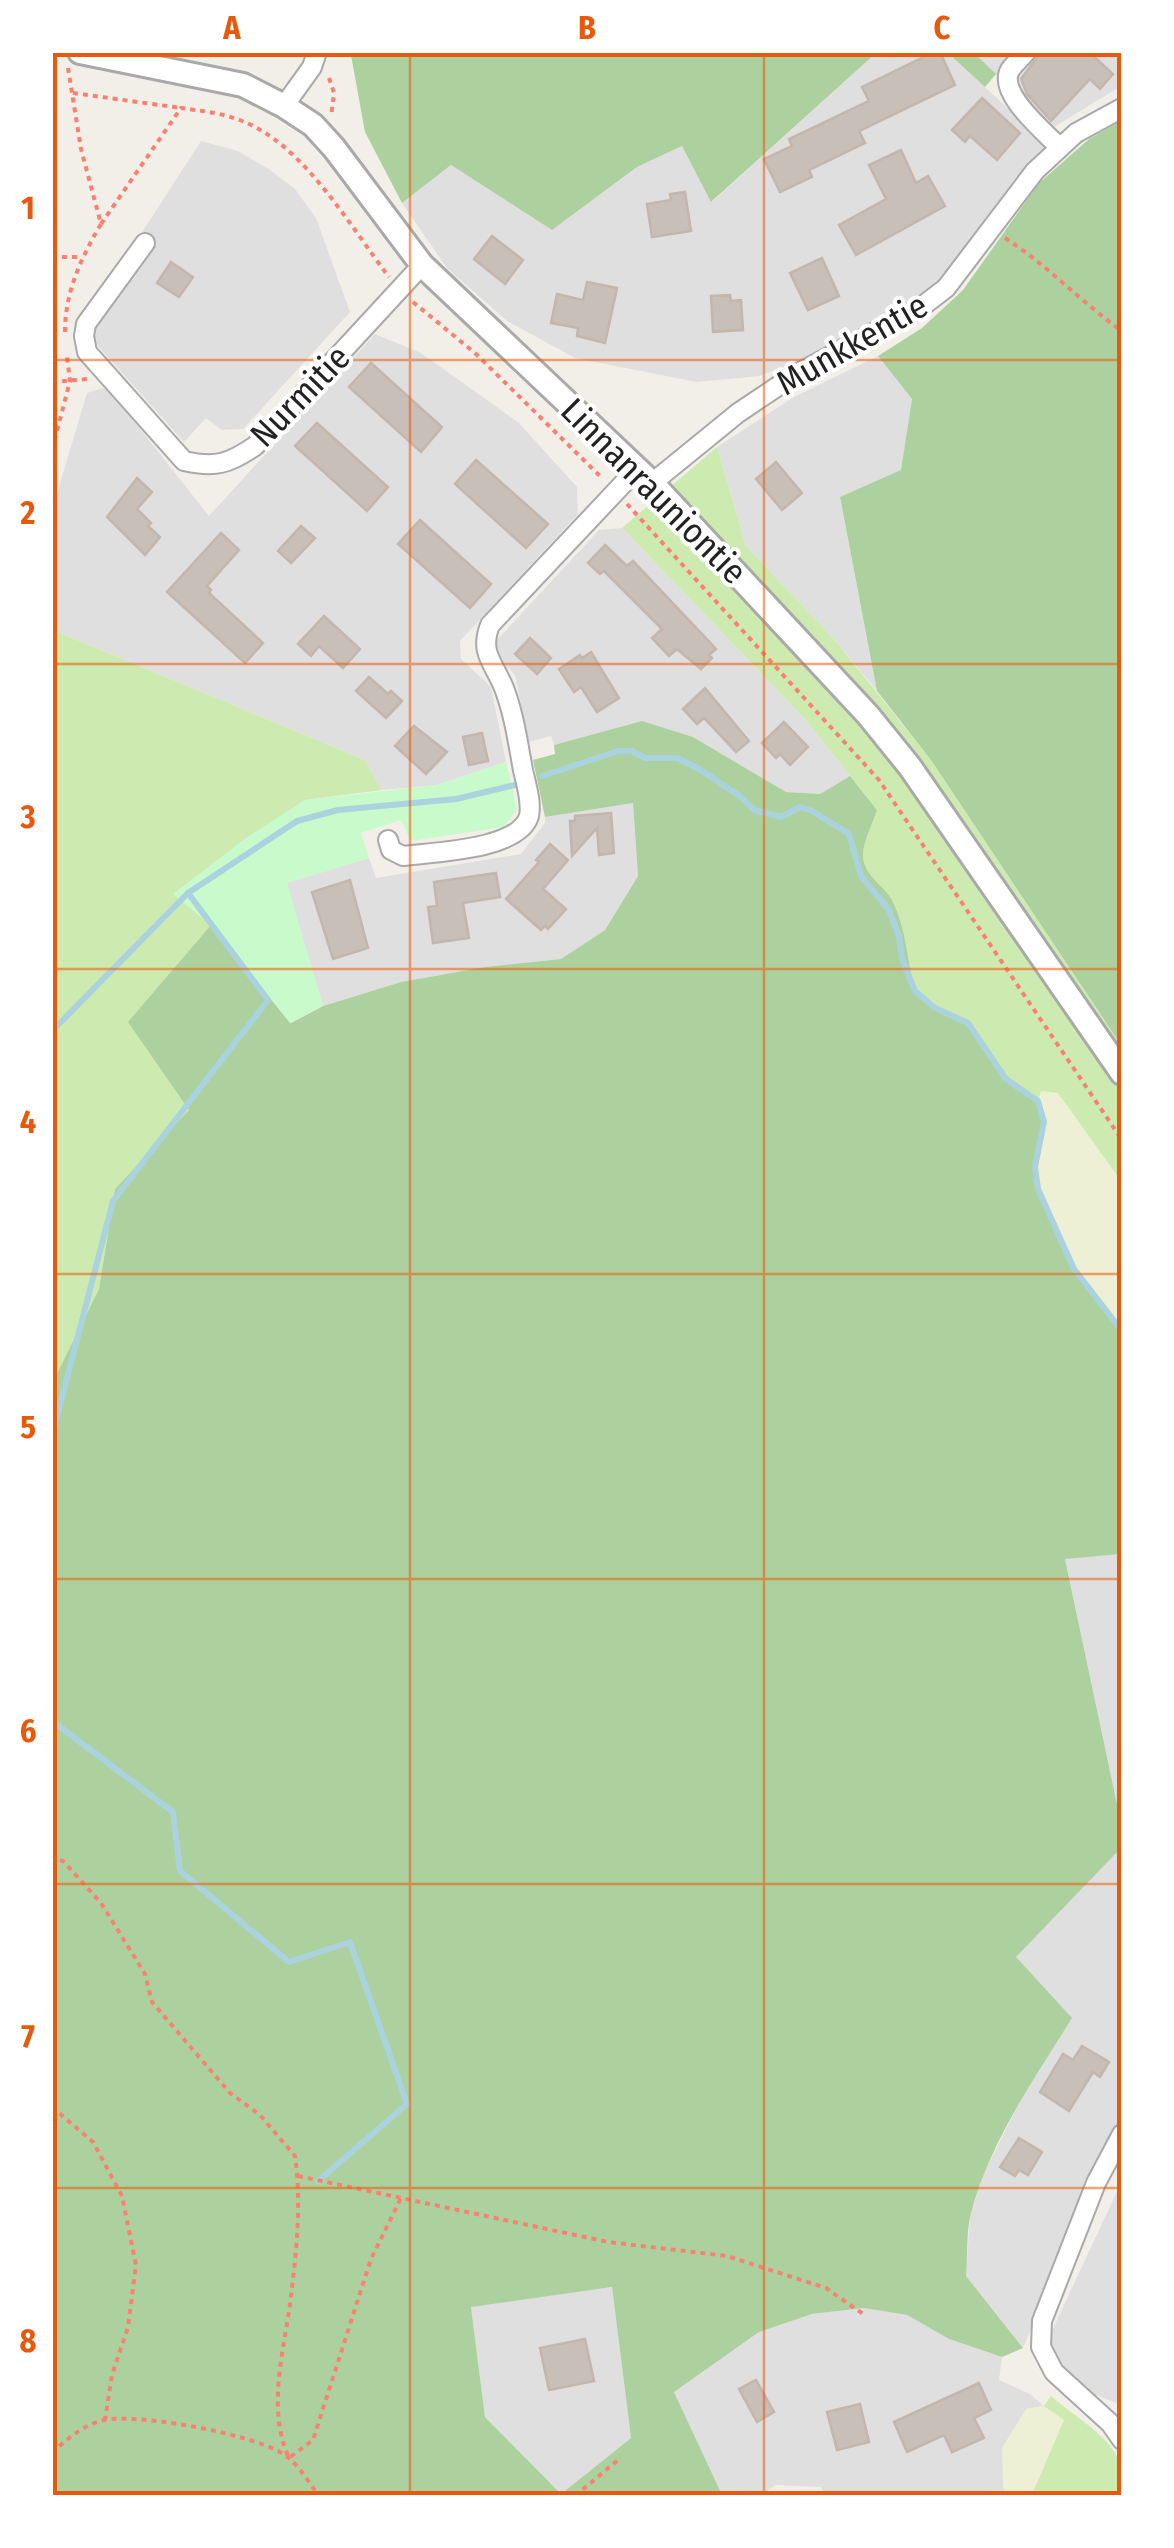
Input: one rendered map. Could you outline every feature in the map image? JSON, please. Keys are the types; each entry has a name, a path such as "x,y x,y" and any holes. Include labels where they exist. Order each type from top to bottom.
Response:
{"street":[{"path":"284,106 312,66 317,52"},
{"path":"1026,52 1008,72 1006,84 1012,97 1060,147"},
{"name":"Linnanrauniontie","path":"74,59 243,85 312,125 334,148 422,265 644,476 848,693 910,767 1122,1073"},
{"name":"Munkkentie","path":"388,840 391,850 403,856 513,837 530,813 529,797 510,707 484,652 484,638 490,625 616,492 793,376 920,308 946,288 1035,171 1060,147 1122,108"},
{"name":"Nurmitie","path":"145,243 86,324 87,352 184,461 213,465 234,461 255,446 422,265"},
{"path":"1122,2134 1096,2183 1042,2322 1041,2347 1054,2372 1110,2422 1122,2440"}],"path":[{"path":"74,59 73,92 80,149 101,224"},
{"path":"73,92 243,121 270,136 305,166 399,290 476,354 616,492 879,780 1122,1140"},
{"path":"52,257 82,257 182,108"},
{"path":"990,228 1031,255 1083,303 1122,331"},
{"path":"52,382 109,377"},
{"path":"52,1854 101,1903 146,1974 152,2002 230,2093 260,2115 296,2156 293,2278 277,2407 280,2437 290,2458 319,2496"},
{"path":"52,2106 93,2142 108,2169 122,2196 136,2265 128,2328 112,2375 105,2420"},
{"path":"298,2176 608,2242 727,2256 826,2288 866,2316"},
{"path":"290,2458 313,2440 370,2260 401,2198"},
{"path":"52,2453 75,2433 105,2420 215,2430 266,2445 290,2458"},
{"path":"576,2496 618,2460"}],"shaded area":[{"path":"876,53 948,53 1050,147 1014,180 950,274 924,294 800,361 759,376 697,382 575,358 507,321 447,268 402,203 451,165 552,230 637,167 682,146 712,202"},
{"path":"974,53 1121,53 1121,86 1051,129"},
{"path":"201,141 238,151 295,189 316,218 350,312 243,429 222,430 206,418 184,442 81,327"},
{"path":"375,334 421,353 519,423 577,487 578,514 460,641 461,659 491,687 506,762 437,785 382,790 365,760 53,630 52,510 87,393 107,387 209,516"},
{"path":"878,356 912,399 901,471 840,498 877,691 746,546 717,447 794,397"},
{"path":"622,528 804,718 850,776 820,794 786,792 693,737 642,722 554,745 551,736 529,742 515,675 496,656 495,642 599,530"},
{"path":"633,803 638,876 605,930 561,959 401,982 323,1006 286,883 369,858 376,878 521,854 545,823 545,817"},
{"path":"1121,1554 1121,1823 1065,1558"},
{"path":"1121,1848 1121,2117 1023,2348 966,2276 970,2216 984,2173 1020,2101 1015,1957"},
{"path":"1121,2183 1121,2405 1089,2392 1058,2372 1050,2335"},
{"path":"612,2287 631,2438 561,2494 485,2417 471,2306"},
{"path":"864,2308 907,2315 949,2339 1002,2357 999,2380 1030,2394 1044,2406 1026,2409 1003,2487 1006,2495 824,2495 821,2487 775,2485 761,2495 722,2496 674,2392 759,2332 812,2314"}],"green space":[{"path":"876,53 711,202 682,146 637,167 552,230 451,165 402,203 365,132 351,55"},
{"path":"948,53 974,53 996,74 985,87"},
{"path":"1121,121 1121,1045 931,760 877,691 840,497 901,470 912,399 878,356 922,328 963,290 1039,183 1089,139"},
{"path":"717,447 746,546 834,639 931,760 1121,1045 1121,1181 1058,1093 1041,1091 1038,1101 1006,1079 968,1024 935,1008 915,991 897,911 864,862 865,844 877,810 804,718 622,528"},
{"path":"53,630 365,760 382,790 305,800 174,894 211,925 129,1022 190,1110 115,1189 99,1289 53,1384"},
{"path":"642,721 693,737 786,792 820,794 850,776 877,810 865,844 864,862 897,911 915,991 935,1008 968,1023 1006,1079 1038,1101 1044,1122 1035,1167 1038,1189 1074,1269 1121,1331 1121,1554 1065,1559 1121,1823 1121,1848 1016,1957 1072,2018 1001,2136 979,2187 968,2228 966,2276 1023,2348 1002,2357 949,2339 907,2315 864,2308 812,2314 759,2332 674,2392 722,2495 53,2495 52,1384 99,1289 115,1189 189,1110 128,1022 211,925 291,1023 323,1006 401,982 561,959 605,930 638,876 633,803 545,817 533,760 555,754 554,745","holes":["612,2287 631,2438 561,2494 485,2417 471,2307"]},
{"path":"506,762 517,810 503,827 411,841 401,820 361,833 369,858 287,883 323,1006 290,1023 211,925 173,894 246,838 305,800 437,785"},
{"path":"1041,1090 1058,1093 1121,1181 1121,1331 1074,1269 1038,1189 1035,1167 1044,1122"},
{"path":"1051,2396 1100,2435 1115,2453 1122,2471 1121,2495 1036,2496 1033,2492 1064,2420 1044,2406"},
{"path":"1044,2406 1065,2419 1033,2491 1036,2495 1006,2495 1002,2448 1026,2409"}],"building":[{"path":"940,52 955,85 859,131 865,143 809,170 812,177 780,192 764,159 792,146 789,139 869,101 862,87"},
{"path":"1041,52 1089,52 1113,74 1100,89 1090,79 1051,121 1027,94 1021,79"},
{"path":"982,98 1020,133 997,160 970,136 965,142 952,130"},
{"path":"901,150 916,183 928,176 945,206 856,255 839,225 886,199 869,165"},
{"path":"685,192 691,231 652,237 647,204 671,200 670,194"},
{"path":"492,236 523,260 505,284 474,259"},
{"path":"822,258 839,296 808,310 790,273"},
{"path":"171,262 193,277 179,297 157,283"},
{"path":"587,282 617,288 605,343 577,336 578,328 551,323 557,294 583,300"},
{"path":"730,295 731,301 741,300 743,330 713,332 711,296"},
{"path":"371,363 442,427 421,452 349,387"},
{"path":"317,423 388,487 367,511 295,446"},
{"path":"476,460 548,524 526,548 455,484"},
{"path":"776,462 802,493 782,510 756,479"},
{"path":"137,478 152,492 137,509 160,537 145,555 107,517"},
{"path":"420,520 491,584 470,608 398,544"},
{"path":"301,526 315,538 291,563 278,551"},
{"path":"221,533 239,550 207,586 209,593 263,643 245,663 167,592"},
{"path":"605,545 627,566 633,561 716,649 701,669 677,649 669,656 652,638 662,629 604,571 600,574 588,563"},
{"path":"324,616 360,649 343,668 319,646 311,656 298,644"},
{"path":"530,638 551,658 537,674 515,654"},
{"path":"591,652 619,698 597,712 581,687 574,692 559,669"},
{"path":"369,677 402,701 386,718 356,691"},
{"path":"705,688 749,741 736,752 704,718 697,724 683,709"},
{"path":"784,722 808,747 790,765 780,754 776,758 762,743"},
{"path":"414,726 447,752 426,774 395,746"},
{"path":"482,733 488,761 469,765 463,737"},
{"path":"611,813 614,853 599,855 597,828 572,856 570,821 575,821 575,816"},
{"path":"550,844 568,860 543,889 566,909 548,929 545,926 541,930 506,899"},
{"path":"496,873 500,897 463,903 469,938 433,943 428,907 437,906 434,882"},
{"path":"350,880 368,948 333,959 312,892"},
{"path":"1082,2046 1109,2062 1100,2077 1093,2072 1069,2111 1040,2092 1063,2054 1073,2060"},
{"path":"1019,2138 1042,2152 1028,2175 1019,2170 1015,2176 1000,2167"},
{"path":"585,2339 594,2381 549,2390 540,2348"},
{"path":"756,2380 774,2412 757,2422 739,2389"},
{"path":"979,2383 991,2410 974,2418 984,2438 952,2452 944,2435 907,2452 894,2422"},
{"path":"860,2404 869,2442 837,2450 827,2412"}],"waterway":[{"path":"542,776 618,751 632,751 645,758 677,758 741,797 754,810 781,817 800,807 849,834 861,876 889,910 915,991 935,1008 968,1023 1006,1079 1038,1101 1044,1122 1035,1167 1038,1189 1074,1269 1122,1331"},
{"path":"52,1031 188,893 297,821 338,810 456,799 515,785"},
{"path":"52,1436 113,1201 268,1000 188,893"},
{"path":"52,1721 173,1812 180,1871 289,1962 350,1942 407,2104 318,2181"}]}
